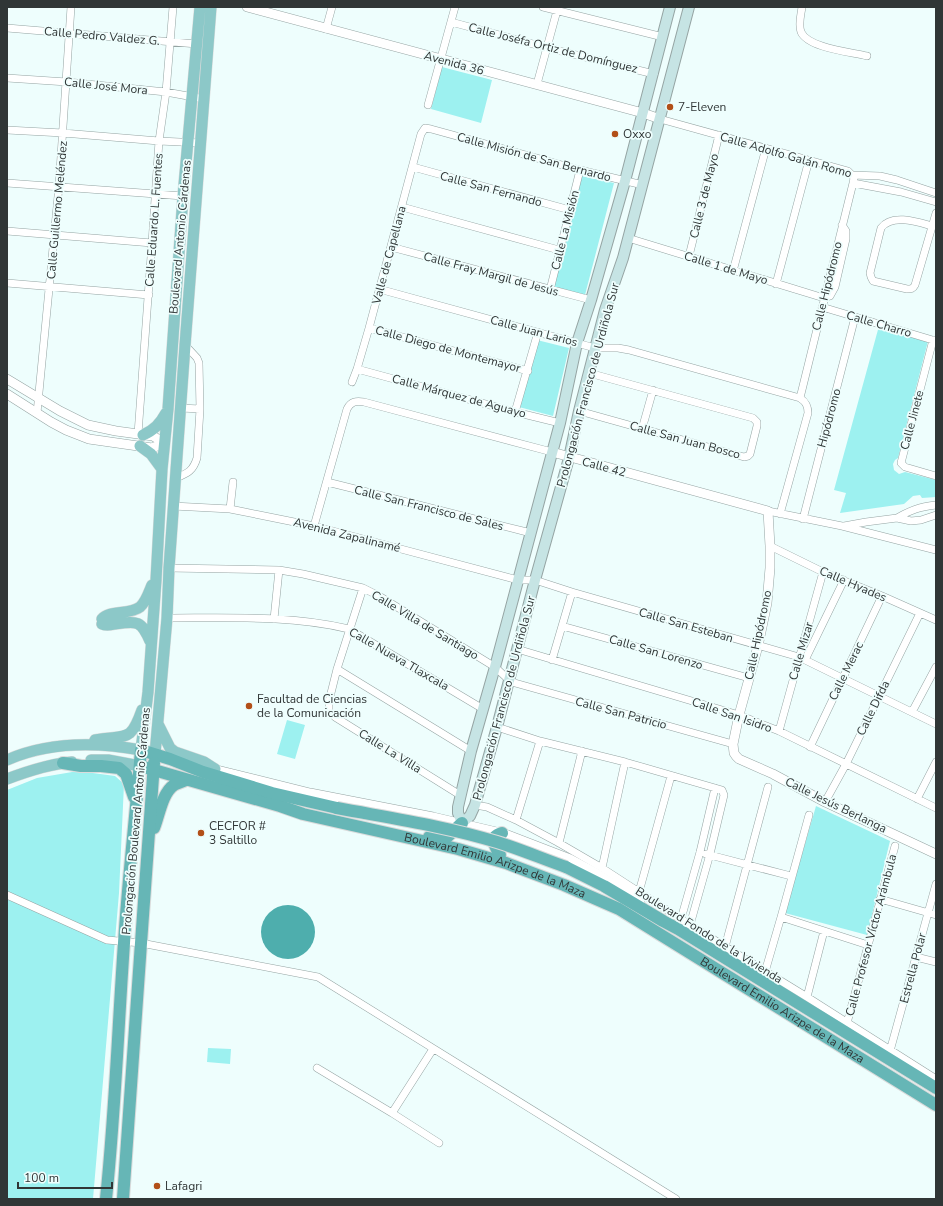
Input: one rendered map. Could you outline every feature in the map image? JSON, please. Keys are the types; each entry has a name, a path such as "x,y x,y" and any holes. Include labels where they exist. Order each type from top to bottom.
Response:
{"highway":[{"name":"Boulevard Emilio Arizpe de la Maza","path":"141,750 170,759 203,772 272,793 474,836 566,867 604,886 657,918 680,924 936,1088"},
{"name":"Prolongación Boulevard Antonio Cárdenas","path":"106,1198 110,1161 124,941 141,750"},
{"name":"Prolongación Boulevard Antonio Cárdenas","path":"123,1199 155,754"},
{"path":"58,764 119,768 129,779 136,804"},
{"name":"Boulevard Emilio Arizpe de la Maza","path":"140,766 280,806 302,814 458,849 557,882 619,909 936,1105"},
{"path":"149,840 166,794 174,785 186,780"},
{"path":"280,806 290,805 432,838 447,837 462,823"},
{"path":"462,823 464,838 472,847 531,864 582,888 603,902"},
{"path":"500,855 494,845 494,839 496,835 502,833"}],"main road":[{"name":"Boulevard Antonio Cárdenas","path":"164,443 168,409 183,196 200,7"},
{"name":"Boulevard Antonio Cárdenas","path":"176,474 211,7"},
{"name":"Prolongación Francisco de Urdiñola Sur","path":"670,7 654,74 625,181 591,300 577,343 560,423 471,751 457,810 462,823 470,816 475,805 497,727 535,580 569,458 579,411 605,310 623,258 689,7"},
{"path":"174,503 170,491 170,452 164,443 172,434 176,405 181,405"},
{"path":"140,435 153,430 168,409"},
{"name":"Prolongación Boulevard Antonio Cárdenas","path":"141,750 148,692 164,443"},
{"path":"140,446 151,454 162,469"},
{"name":"Prolongación Boulevard Antonio Cárdenas","path":"155,754 167,618 176,474"},
{"path":"151,643 144,628 138,623 129,622 106,626 102,622 106,616 133,611 140,607 152,584 156,580"},
{"path":"165,640 153,615 168,595"},
{"path":"78,744 102,739 121,738 129,735 138,721 148,692"},
{"path":"158,723 170,748 175,752 198,759 215,769"},
{"name":"Boulevard Emilio Arizpe de la Maza","path":"8,763 37,750 78,744 118,746 141,750"},
{"name":"Boulevard Emilio Arizpe de la Maza","path":"7,779 58,764 89,760 108,760 140,766"},
{"path":"8,763 17,763 27,766 58,764"}],"street":[{"name":"Calle Guillermo Meléndez","path":"37,413 55,235 67,82 71,7"},
{"name":"Calle Eduardo L. Fuentes","path":"140,435 159,141 166,92 173,7"},
{"name":"Avenida 36","path":"247,7 441,60 538,84 660,119"},
{"path":"326,28 332,7"},
{"path":"428,105 455,7"},
{"path":"543,7 558,9 663,37"},
{"path":"802,7 800,28 805,37 822,46 867,56"},
{"path":"538,84 558,9"},
{"name":"Calle Joséfa Ortiz de Domínguez","path":"452,22 548,48 654,74"},
{"name":"Calle Pedro Valdez G.","path":"7,28 197,44"},
{"name":"Calle José Mora","path":"7,78 67,82 166,92 204,99"},
{"name":"Calle Adolfo Galán Romo","path":"660,119 848,171 852,175 880,176 936,193"},
{"name":"Calle Misión de San Bernardo","path":"425,128 580,170 643,185"},
{"name":"Valle de Capellana","path":"352,382 369,328 421,134 425,128"},
{"path":"7,130 201,143"},
{"name":"Calle 3 de Mayo","path":"689,256 718,135"},
{"path":"733,271 766,148"},
{"path":"776,284 809,160"},
{"name":"Calle San Fernando","path":"413,167 570,210"},
{"name":"Calle La Misión","path":"550,290 580,170"},
{"name":"Calle Hipódromo","path":"780,514 808,413 807,405 802,399 824,298 853,183 852,175"},
{"path":"7,183 183,196"},
{"name":"Calle Adolfo Galán Romo","path":"853,183 901,192 936,202"},
{"path":"402,207 559,250"},
{"path":"932,226 910,220 890,221 883,225 870,273 873,281 907,289 914,288 936,213"},
{"path":"7,231 152,243"},
{"name":"Calle 1 de Mayo","path":"628,238 824,298"},
{"name":"Calle Fray Margil de Jesús","path":"391,247 591,300"},
{"path":"7,283 148,295"},
{"name":"Calle Juan Larios","path":"379,289 595,348 629,350 802,399"},
{"name":"Calle Charro","path":"822,307 935,341"},
{"name":"Hipódromo","path":"803,519 856,317"},
{"name":"Calle Diego de Montemayor","path":"369,328 528,371"},
{"path":"515,412 538,332"},
{"name":"Calle Jinete","path":"935,341 901,463 905,467 936,476"},
{"path":"176,474 187,473 195,465 197,458 200,410 199,363 197,358 185,344"},
{"name":"Calle Márquez de Aguayo","path":"357,369 560,423"},
{"name":"Calle San Juan Bosco","path":"579,411 741,457 746,457 750,454 757,426 755,419 590,373"},
{"path":"7,380 38,399 88,425 116,431 153,436 164,443"},
{"path":"642,429 653,390"},
{"path":"7,394 66,430 89,439 152,448 164,443"},
{"name":"Calle 42","path":"326,482 347,409 355,401 364,402 768,511 842,526 936,550"},
{"path":"181,405 200,410"},
{"path":"230,509 232,482"},
{"path":"314,526 326,482"},
{"name":"Calle San Francisco de Sales","path":"326,482 531,533"},
{"name":"Avenida Zapalinamé","path":"174,503 230,509 314,526 518,580"},
{"path":"897,518 918,507 936,505"},
{"name":"Calle Hipódromo","path":"736,756 733,744 768,603 770,546 768,511"},
{"path":"842,526 897,518 911,521 921,520 936,515"},
{"name":"Calle Hyades","path":"770,546 823,572 936,620"},
{"name":"Calle Villa de Santiago","path":"169,568 279,570 362,588 379,596 495,667 509,680"},
{"path":"274,618 279,570"},
{"name":"Calle Mizar","path":"779,731 802,659 823,572"},
{"name":"Calle San Esteban","path":"518,580 535,580 802,659 936,724"},
{"name":"Calle Mizar","path":"802,659 844,580"},
{"path":"362,588 337,669 471,751"},
{"path":"552,660 572,592"},
{"name":"Calle Merac","path":"810,746 882,596"},
{"name":"Calle Difda","path":"825,802 846,764 920,613"},
{"name":"Calle Nueva Tlaxcala","path":"167,618 274,618 300,620 349,629 483,709"},
{"name":"Calle San Lorenzo","path":"562,626 749,678"},
{"name":"Calle San Isidro","path":"517,649 739,716 779,731 936,808"},
{"path":"912,712 936,667"},
{"name":"Calle La Villa","path":"337,669 329,700 329,711 335,717 460,795"},
{"name":"Calle San Patricio","path":"509,680 522,686 733,744"},
{"path":"497,727 540,741 624,762 722,790 724,795 710,854 690,925"},
{"path":"516,820 540,741"},
{"path":"559,843 582,751"},
{"name":"Calle Jesús Berlanga","path":"736,756 739,759 773,774 825,802 936,854"},
{"path":"170,759 180,760 310,793 462,823 502,833 582,865 680,924 700,852 715,788"},
{"path":"602,868 624,762"},
{"path":"917,799 936,762"},
{"path":"639,892 671,776"},
{"path":"725,946 768,787"},
{"name":"Boulevard Fondo de la Vivienda","path":"475,805 487,807 516,820 602,868 639,892 680,924 690,925 725,946 936,1079"},
{"path":"765,972 808,815"},
{"name":"Calle Profesor Víctor Arámbula","path":"847,1023 895,846"},
{"path":"700,852 791,876"},
{"name":"Estrella Polar","path":"890,1051 936,884"},
{"path":"7,895 107,940 141,943 318,977 676,1199"},
{"path":"880,899 936,915"},
{"path":"781,918 868,945"},
{"path":"807,997 824,931"},
{"path":"916,957 936,962"},
{"path":"392,1113 433,1049"},
{"path":"317,1068 439,1143"}],"shaded area":[{"path":"442,67 492,80 481,123 431,109"},
{"path":"581,176 614,183 585,295 552,286"},
{"path":"879,326 928,341 898,458 893,464 894,470 899,474 905,472 936,480 936,497 922,498 920,495 913,496 904,504 840,513 846,493 834,490"},
{"path":"537,340 569,348 553,416 519,407"},
{"path":"287,720 305,725 295,759 277,754"},
{"path":"78,771 115,776 124,784 119,893 93,1199 7,1199 7,790 37,778"},
{"path":"816,806 890,841 867,935 785,913"},
{"path":"288,905 298,907 307,913 313,922 315,932 313,942 307,951 298,957 288,959 278,957 269,951 263,942 261,932 263,922 269,913 278,907"},
{"path":"208,1048 231,1049 230,1064 207,1062"}],"place":[{"name":"7-Eleven","path":"670,107"},
{"name":"Oxxo","path":"615,134"},
{"name":"Facultad de Ciencias de la Comunicación","path":"249,706"},
{"name":"CECFOR # 3 Saltillo","path":"201,833"},
{"name":"Lafagri","path":"157,1186"}]}
